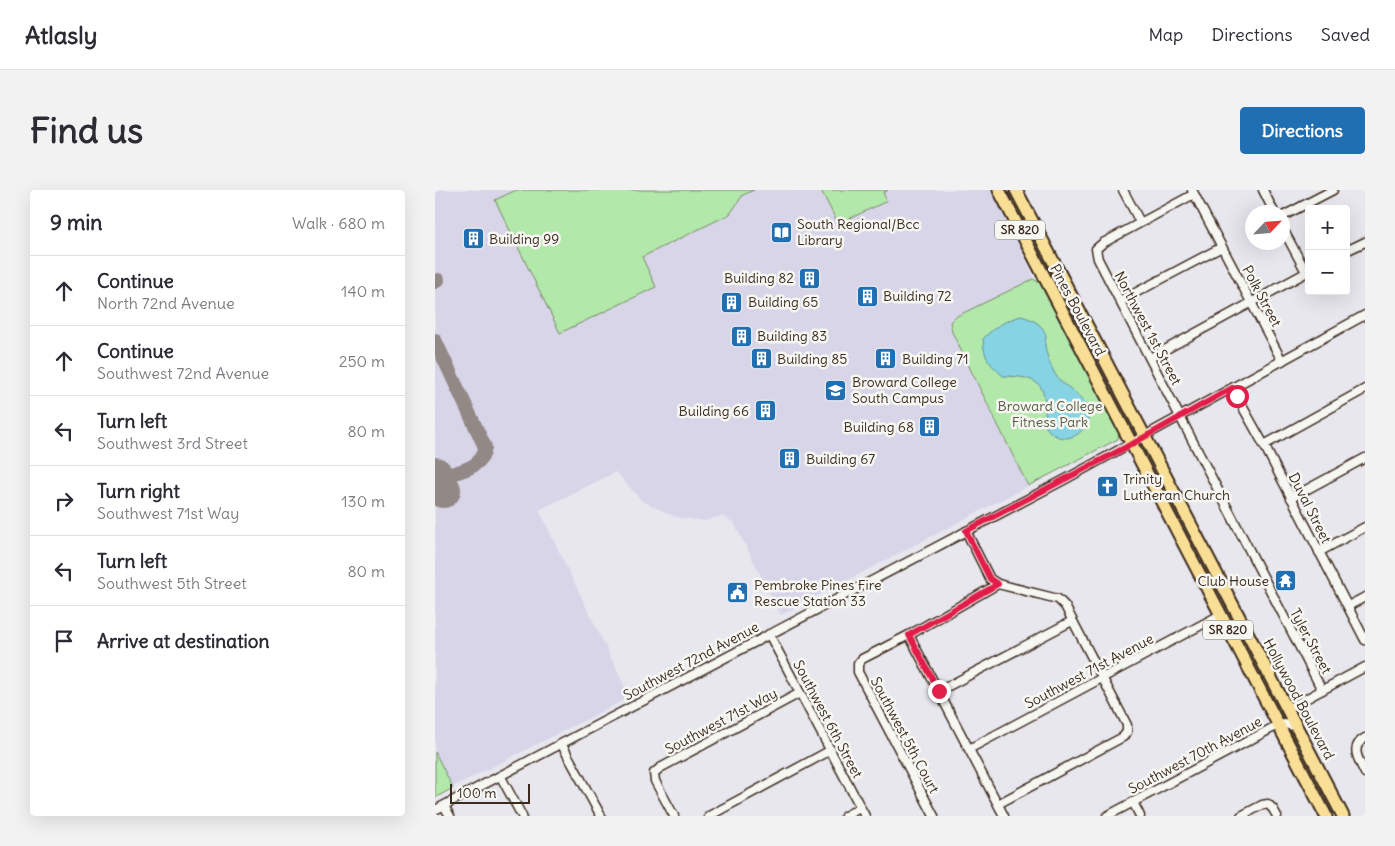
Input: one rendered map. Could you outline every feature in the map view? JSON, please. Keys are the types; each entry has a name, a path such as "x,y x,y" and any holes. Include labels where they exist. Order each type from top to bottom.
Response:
{"highway":[{"name":"Pines Boulevard","path":"999,190 1132,444"},
{"name":"Pines Boulevard","path":"1016,190 1144,437"},
{"path":"1041,271 1051,270 1059,273"},
{"name":"Hollywood Boulevard","path":"1144,437 1343,816"},
{"name":"SR 820","path":"1132,444 1326,816"},
{"path":"1202,580 1208,578 1215,583 1234,618 1239,619"},
{"path":"1245,663 1255,669 1279,708 1287,709"}],"street":[{"path":"1123,190 1140,222 1193,192"},
{"path":"1263,190 1270,205"},
{"path":"1290,212 1333,190"},
{"name":"Polk Street","path":"1193,192 1282,361"},
{"name":"Northwest 1st Street","path":"1140,222 1096,249 1098,259 1180,417"},
{"path":"1290,241 1305,268"},
{"path":"1348,250 1365,242"},
{"path":"1120,301 1222,247"},
{"path":"1150,358 1305,272"},
{"name":"Southwest 72nd Avenue","path":"435,810 1132,444 1365,315"},
{"name":"Duval Street","path":"1232,388 1264,445 1365,640"},
{"path":"1264,445 1365,389"},
{"name":"Tyler Street","path":"1180,417 1322,690"},
{"path":"1291,498 1365,458"},
{"path":"1319,552 1365,527"},
{"path":"966,531 990,579 998,584 1058,599 1065,606 1127,725 1127,732 1123,737 998,804"},
{"path":"998,584 909,635 1004,816"},
{"path":"1348,606 1365,597"},
{"name":"Southwest 71st Avenue","path":"969,749 1220,615"},
{"path":"939,691 1072,621"},
{"name":"Southwest 6th Street","path":"769,634 865,816"},
{"name":"Southwest 5th Court","path":"909,635 862,659 858,664 858,672 934,816"},
{"path":"1287,709 1365,667"},
{"name":"Southwest 71st Way","path":"674,816 655,781 655,773 660,768 800,693"},
{"name":"Southwest 70th Avenue","path":"1107,816 1277,725 1285,724 1297,727"},
{"path":"1365,738 1355,747 1355,754 1365,773"},
{"path":"562,744 601,816"},
{"path":"709,816 831,750"},
{"path":"501,777 522,816"},
{"path":"1133,802 1140,816"},
{"path":"1241,816 1267,804 1277,816"},
{"path":"445,806 450,816"},
{"path":"845,816 860,808"}],"shaded area":[{"name":"Broward College South Campus","path":"435,190 992,190 1034,279 1043,285 1119,433 1118,439 781,615 734,523 722,516 705,521 675,517 642,501 616,472 539,510 630,697 451,788 435,756"}],"green space":[{"path":"516,190 754,190 743,195 730,214 642,257 656,287 560,333 495,200"},
{"path":"821,190 888,190 883,193 887,201 838,224"},
{"name":"Broward College Fitness Park","path":"1033,279 1042,284 1119,433 1118,439 1028,486 952,332 950,322 955,317"},
{"path":"435,752 453,788 435,798"}],"water":[{"path":"1021,316 1040,325 1043,329 1046,337 1046,351 1055,374 1086,404 1088,410 1087,423 1073,437 1060,437 1051,433 1045,426 1045,401 1040,386 1027,379 1003,376 986,356 983,339 1001,324"}],"taxiway":[{"path":"435,340 485,447 483,455 473,466 435,480"}],"runway":[{"path":"435,475 443,490"}],"place":[{"name":"South Regional/Bcc Library","path":"781,232"},
{"name":"Building 99","path":"473,239"},
{"name":"Building 82","path":"810,278"},
{"name":"Building 72","path":"867,296"},
{"name":"Building 65","path":"732,302"},
{"name":"Building 83","path":"741,336"},
{"name":"Building 85","path":"761,359"},
{"name":"Building 71","path":"886,359"},
{"name":"Broward College South Campus","path":"836,390"},
{"name":"Building 66","path":"765,411"},
{"name":"Building 68","path":"930,427"},
{"name":"Building 67","path":"790,459"},
{"name":"Trinity Lutheran Church","path":"1107,487"},
{"name":"Club House","path":"1285,581"},
{"name":"Pembroke Pines Fire Rescue Station 33","path":"738,593"}],"route":[{"path":"939,691 909,635 998,584 990,579 966,531 1132,444 1232,388 1237,396"}]}
